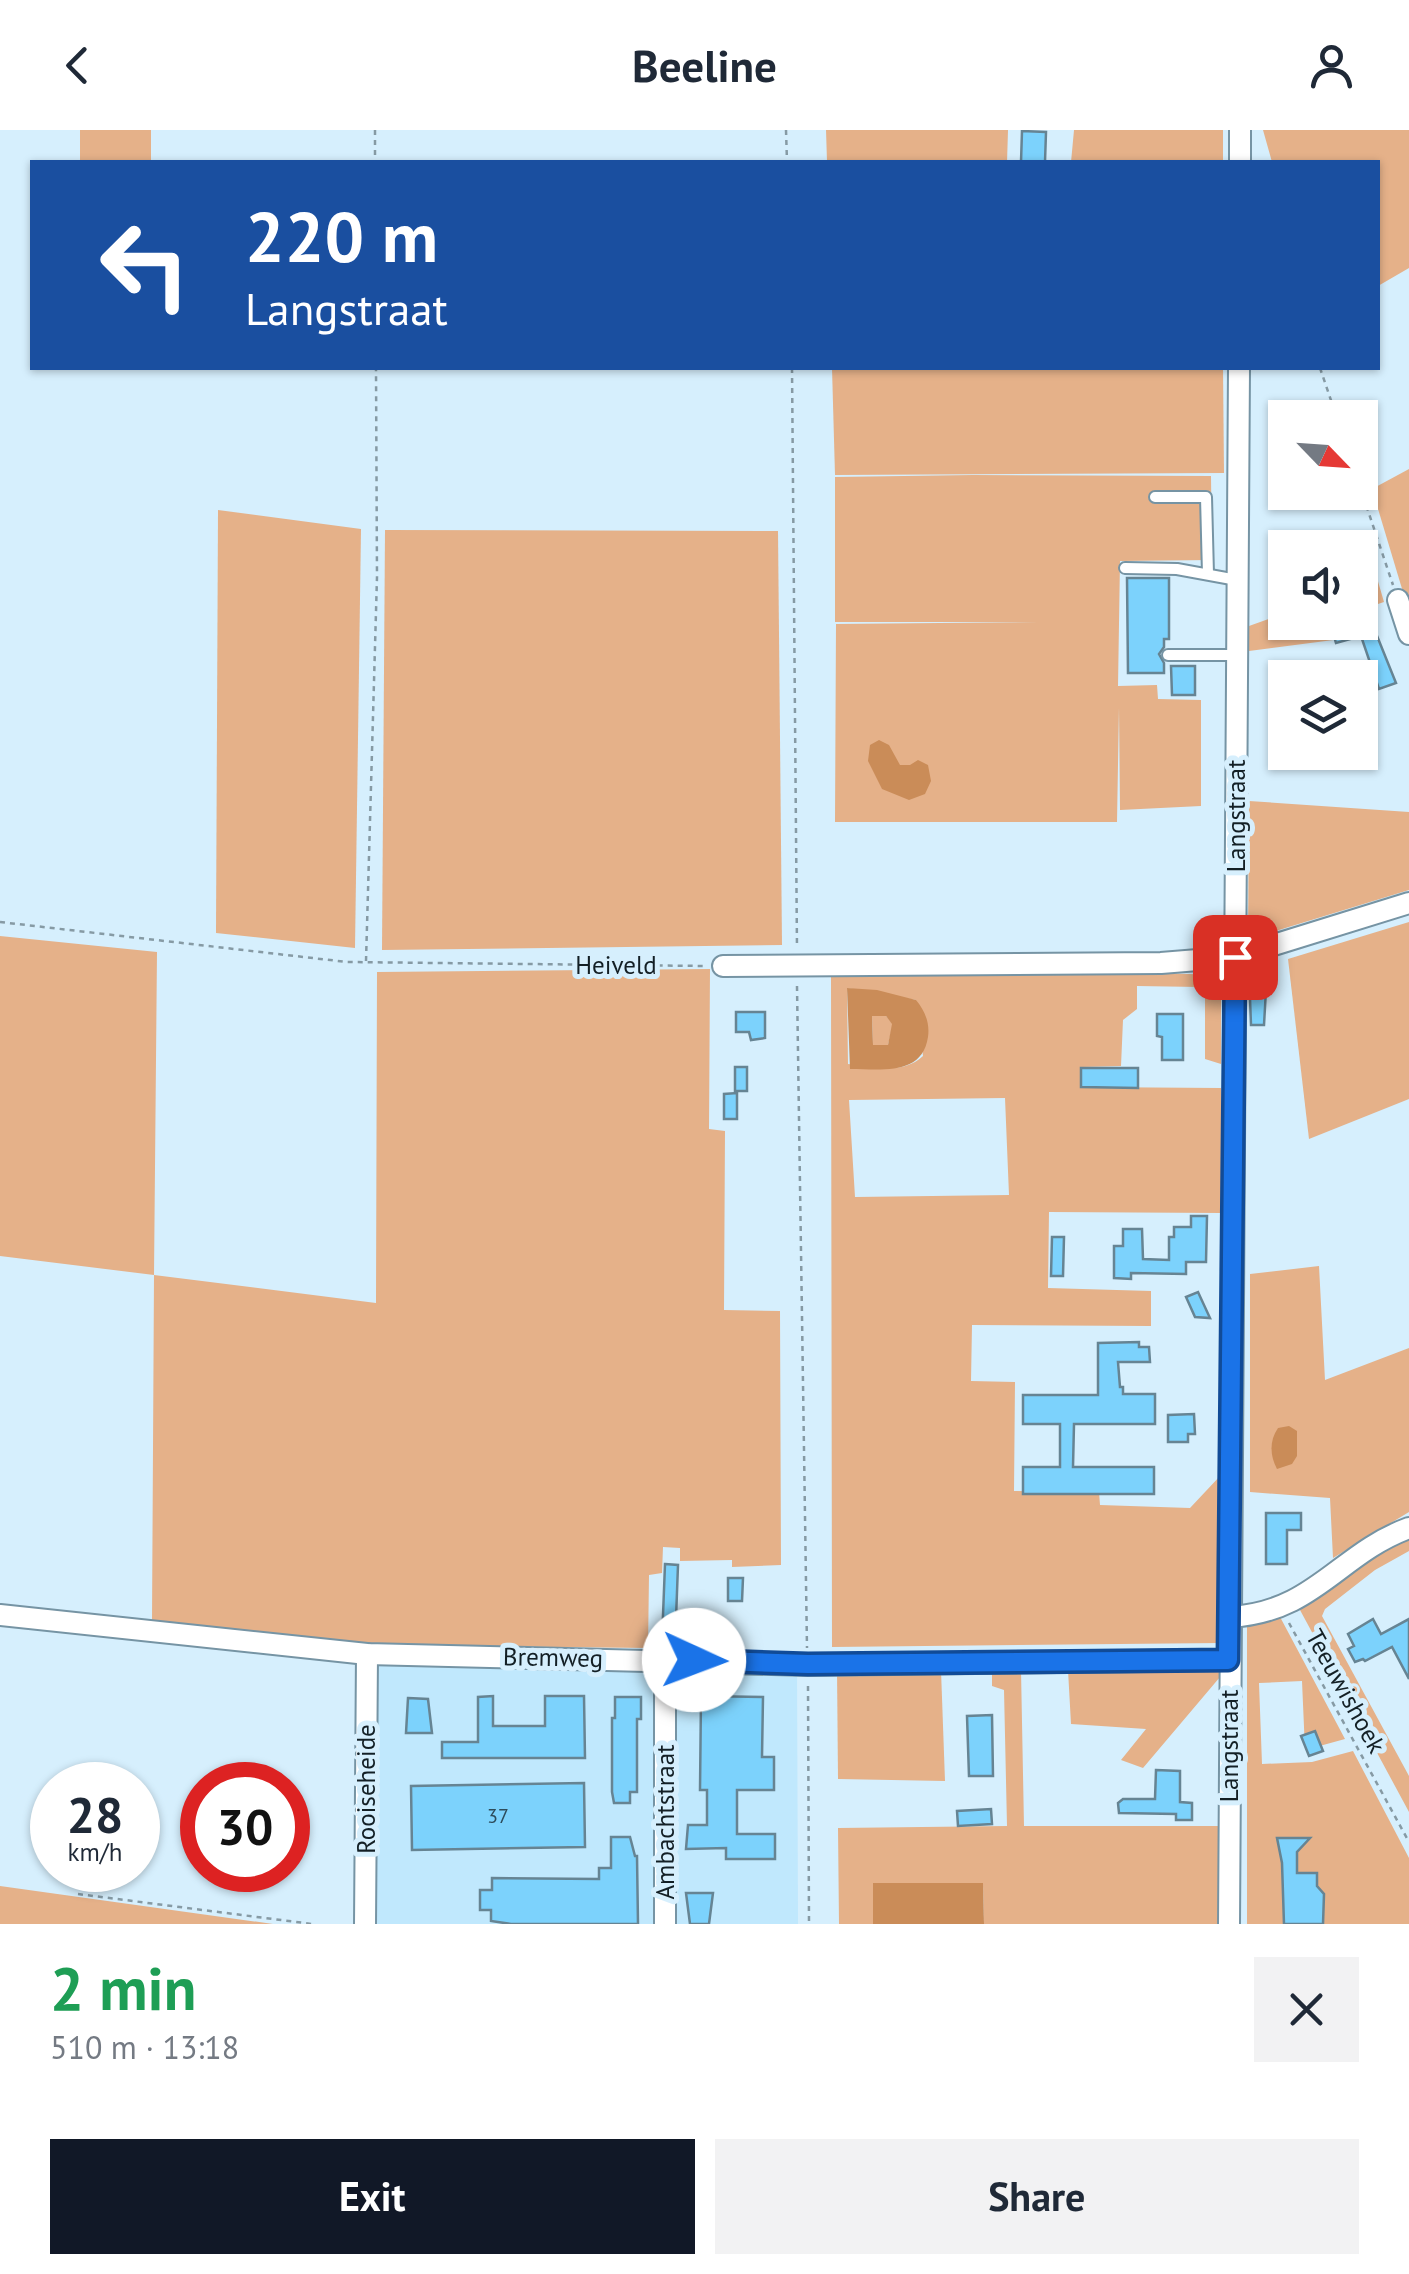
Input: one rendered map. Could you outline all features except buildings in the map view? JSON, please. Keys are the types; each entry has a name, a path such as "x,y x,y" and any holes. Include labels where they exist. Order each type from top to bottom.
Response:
{"street":[{"path":"1240,130 1240,160"},
{"name":"Langstraat","path":"1229,1924 1238,370"},
{"path":"1398,600 1409,634"},
{"path":"723,966 1161,963 1235,957 1409,903"},
{"path":"1230,1617 1280,1608 1305,1595 1376,1544 1409,1528"},
{"name":"Bremweg","path":"0,1615 367,1654 808,1664 1228,1660"},
{"name":"Rooiseheide","path":"365,1924 367,1654"},
{"name":"Ambachtstraat","path":"665,1659 665,1924"}],"lane":[{"path":"1155,497 1206,497 1208,574"},
{"path":"1125,568 1177,569 1237,580"},
{"path":"1168,655 1236,655"}],"path":[{"path":"375,130 376,160"},
{"path":"786,130 787,160"},
{"path":"366,962 377,577 376,370"},
{"path":"792,370 798,940 794,967 800,1043 809,1924"},
{"path":"1321,370 1330,400"},
{"path":"1368,510 1398,600"},
{"name":"Heiveld","path":"0,922 366,962 723,966"},
{"name":"Teeuwishoek","path":"1280,1608 1409,1841"},
{"path":"78,1894 312,1924"}],"shaded area":[{"path":"80,130 151,130 151,160 80,160"},
{"path":"826,130 1008,130 1007,160 827,160"},
{"path":"1074,130 1223,130 1223,160 1071,160"},
{"path":"1263,130 1409,130 1409,268 1380,285 1380,160 1271,160"},
{"path":"832,370 1223,370 1224,473 835,475"},
{"path":"1409,469 1409,612 1378,509 1378,486"},
{"path":"1211,476 1212,560 1120,561 1118,686 1157,685 1158,699 1201,700 1201,806 1120,810 1119,707 1117,822 835,822 836,624 1039,622 835,622 835,477"},
{"path":"218,510 361,529 355,948 216,933"},
{"path":"385,530 778,531 782,945 382,950"},
{"path":"1378,581 1384,602 1378,604"},
{"path":"1268,619 1268,640 1333,640 1249,651 1249,626"},
{"path":"879,740 889,745 900,765 918,760 928,765 931,781 925,794 909,800 882,789 868,761 870,745"},
{"path":"1249,801 1409,812 1409,890 1253,938 1248,936"},
{"path":"1409,922 1409,1099 1309,1139 1288,959"},
{"path":"0,936 157,952 154,1275 0,1256"},
{"path":"710,969 709,1129 725,1131 724,1310 780,1311 781,1565 732,1567 732,1560 680,1561 680,1548 663,1547 662,1573 649,1575 648,1648 379,1645 152,1621 154,1275 376,1303 377,972"},
{"path":"831,974 1221,975 1221,1064 1205,1059 1205,993 1199,987 1137,986 1137,1009 1123,1020 1121,1066 1083,1067 1084,1087 1221,1088 1222,1213 1049,1212 1048,1288 1151,1291 1151,1326 972,1325 971,1381 1015,1382 1014,1491 1099,1492 1100,1505 1190,1508 1221,1475 1222,1643 832,1647","holes":["847,988 916,1000 923,1056 897,1068 848,1064","1005,1098 1009,1195 855,1197 849,1100"]},
{"path":"847,988 877,990 916,1000 926,1017 928,1032 918,1058 899,1068 850,1069","holes":["872,1016 886,1016 892,1024 888,1045 873,1045"]},
{"path":"872,1016 886,1016 893,1024 888,1045 873,1045"},
{"path":"1319,1266 1325,1380 1409,1348 1409,1512 1333,1558 1330,1498 1250,1492 1250,1274"},
{"path":"1289,1426 1297,1431 1297,1456 1292,1464 1277,1469 1272,1454 1273,1438 1278,1428"},
{"path":"1409,1536 1409,1551 1375,1570 1325,1609 1322,1616 1409,1776 1409,1812 1300,1610 1355,1564"},
{"path":"1279,1615 1345,1739 1305,1750 1302,1681 1259,1683 1262,1764 1312,1762 1353,1751 1409,1858 1409,1924 1247,1924 1247,1623"},
{"path":"368,1665 797,1665 798,1924 366,1924"},
{"path":"837,1669 941,1670 945,1781 838,1779"},
{"path":"1219,1669 1220,1677 1143,1768 1121,1760 1146,1729 1071,1724 1068,1670"},
{"path":"992,1670 1021,1670 1024,1826 1221,1826 1221,1924 984,1924 983,1884 873,1883 873,1924 839,1924 838,1828 1007,1826 1004,1690 992,1686"},
{"path":"873,1883 983,1883 984,1924 873,1924"},
{"path":"0,1886 273,1924 0,1924"}],"route":[{"path":"694,1660 808,1664 1228,1660 1235,957"}]}
